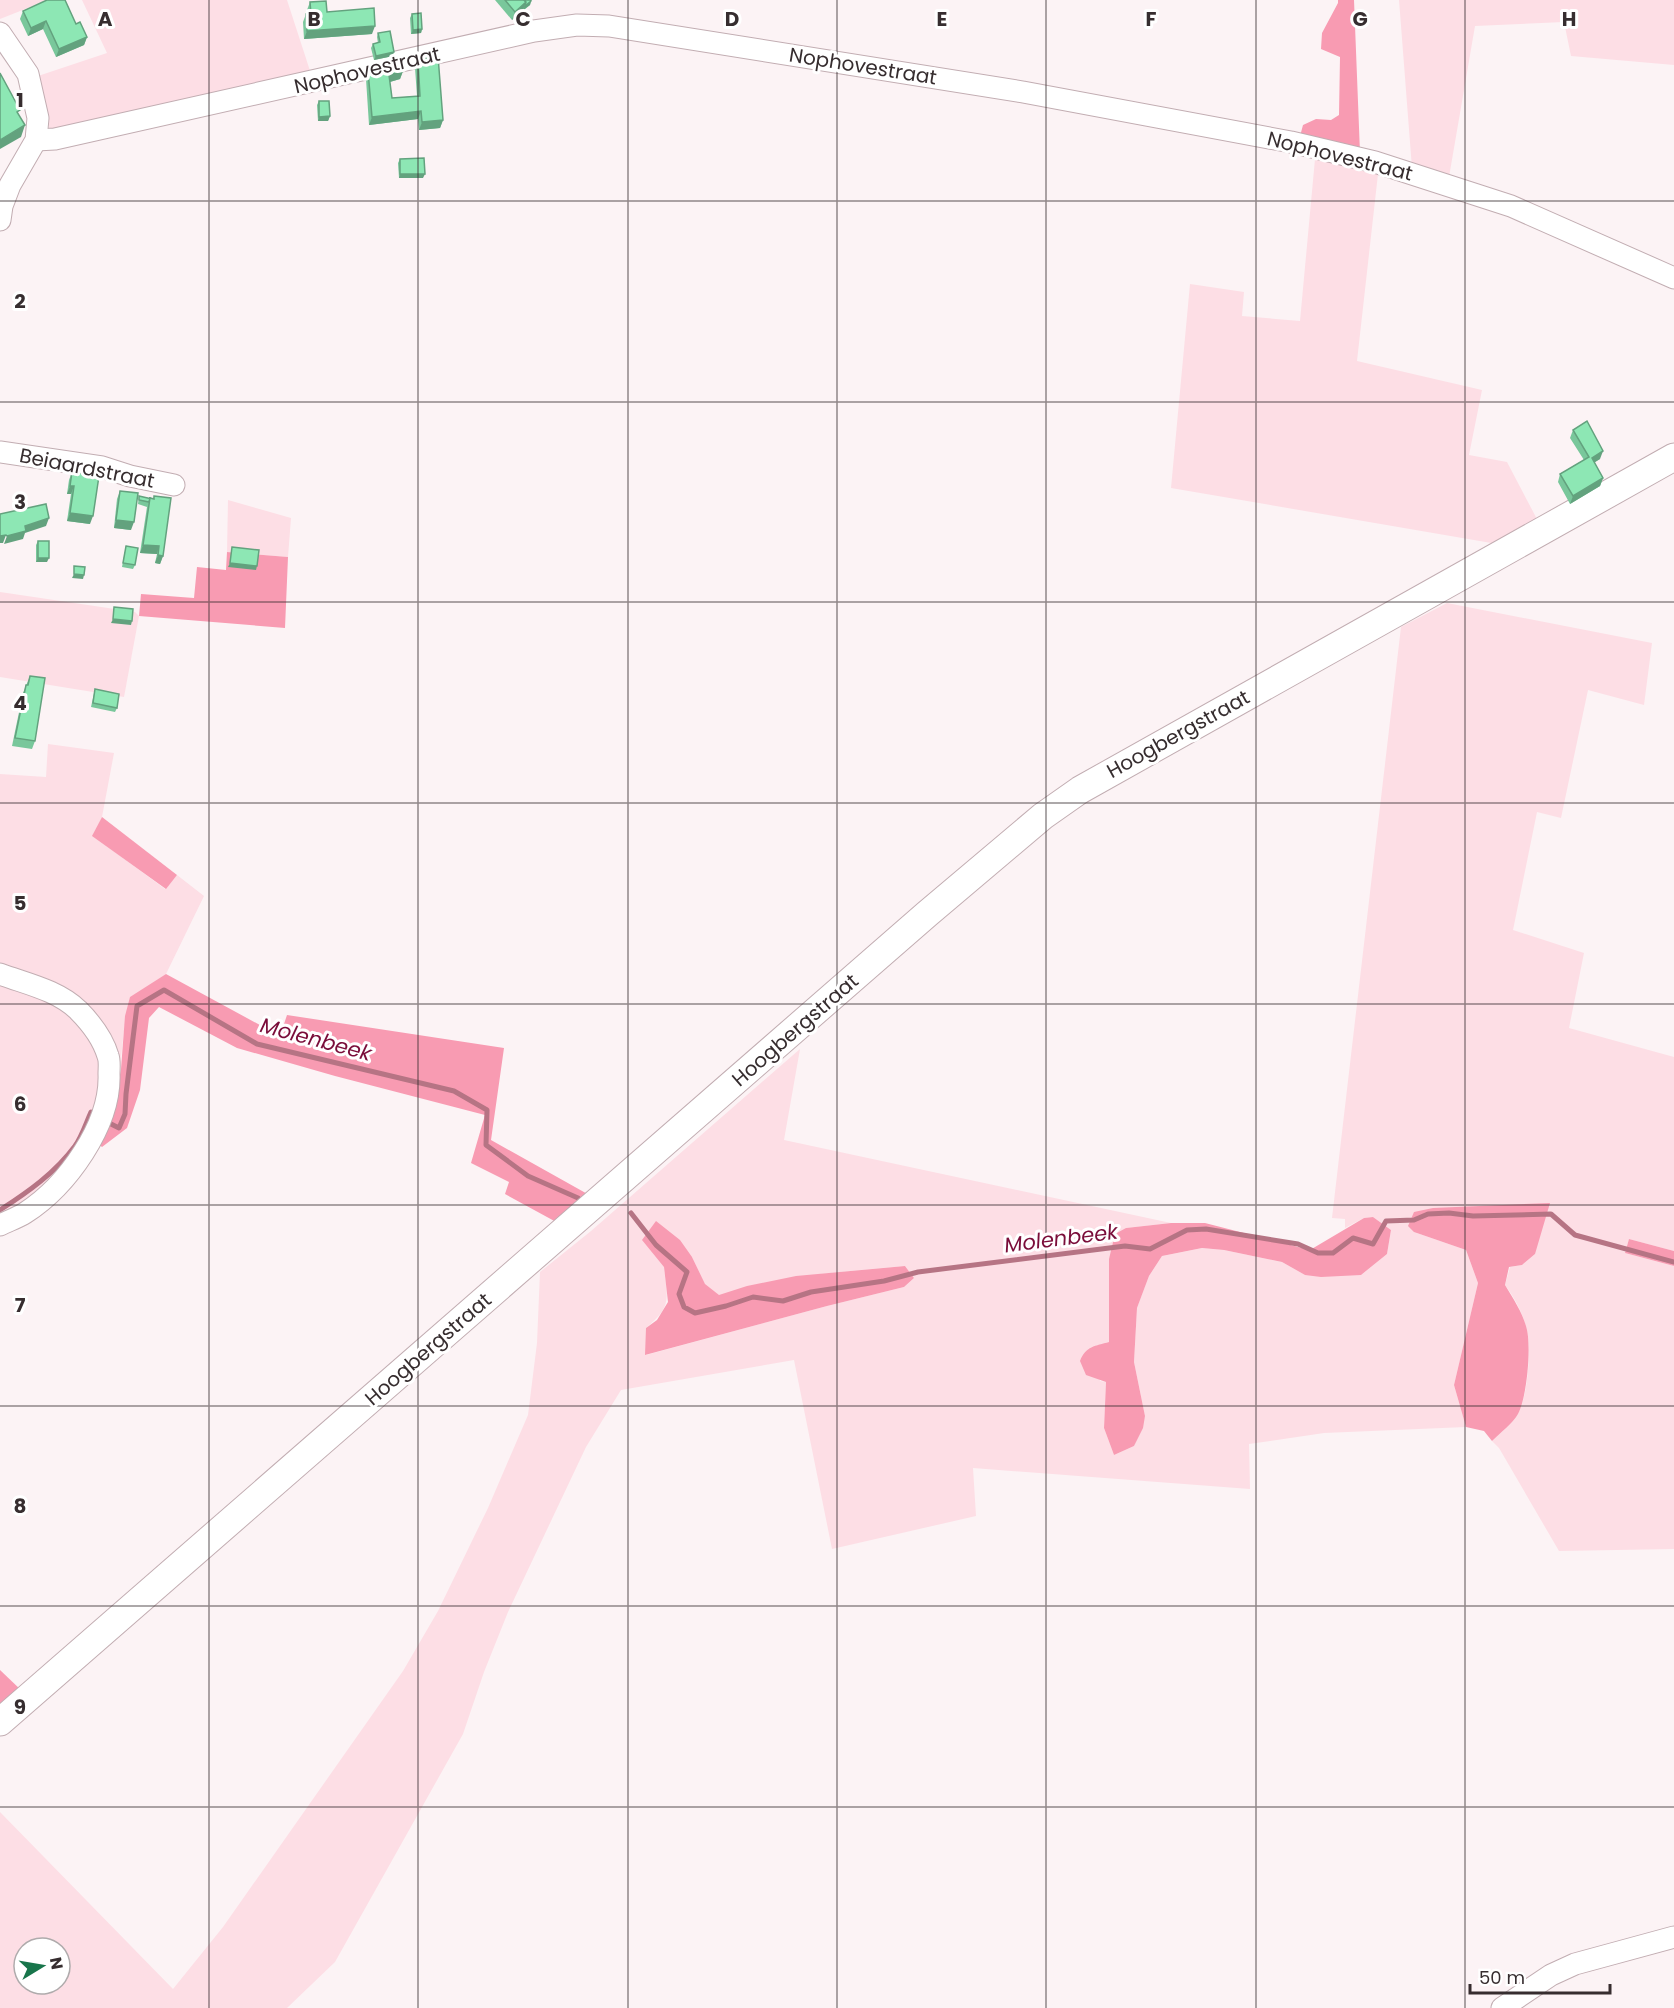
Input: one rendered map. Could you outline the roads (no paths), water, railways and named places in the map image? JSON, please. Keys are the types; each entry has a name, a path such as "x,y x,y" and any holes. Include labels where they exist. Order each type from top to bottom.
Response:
{"street":[{"name":"Nophovestraat","path":"36,140 56,139 534,31 591,24 1023,92 1307,146 1376,162 1511,206 1674,278"},
{"path":"0,33 28,74 38,118 36,140 10,185 0,220"},
{"name":"Beiaardstraat","path":"0,452 102,467 130,477 174,485"},
{"name":"Hoogbergstraat","path":"0,1722 559,1233 1043,816 1080,790 1173,736 1674,457"},
{"path":"0,974 56,994 78,1010 95,1030 108,1056 110,1088 101,1119 89,1144 75,1165 52,1191 25,1213 0,1225"},
{"path":"1502,2008 1542,1981 1575,1964 1674,1937"}],"waterway":[{"name":"Molenbeek","path":"111,1124 119,1128 125,1114 137,1006 164,990 257,1044 454,1091 487,1110 486,1145 528,1176 578,1198"},
{"name":"Molenbeek","path":"0,1210 31,1189 59,1165 82,1134 91,1112"},
{"name":"Molenbeek","path":"631,1213 656,1245 687,1272 679,1294 684,1307 695,1313 753,1297 783,1301 811,1292 884,1281 918,1272 1125,1246 1150,1249 1187,1230 1206,1229 1298,1244 1318,1253 1333,1253 1353,1238 1373,1244 1386,1221 1414,1220 1428,1214 1449,1213 1473,1216 1551,1214 1575,1235 1674,1262"}]}
